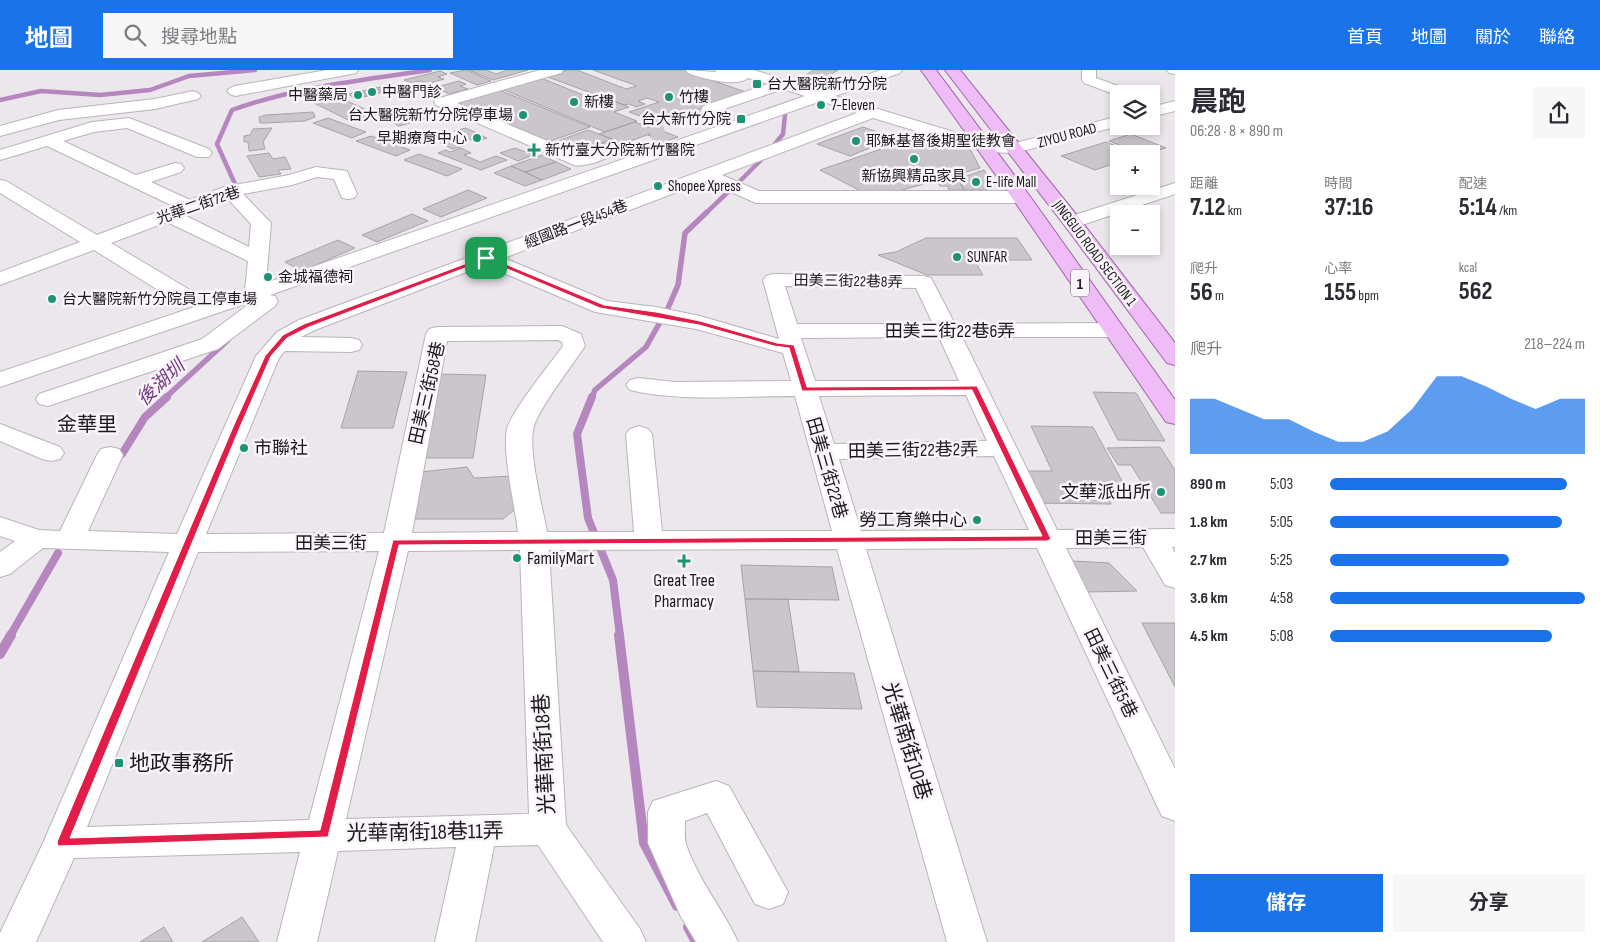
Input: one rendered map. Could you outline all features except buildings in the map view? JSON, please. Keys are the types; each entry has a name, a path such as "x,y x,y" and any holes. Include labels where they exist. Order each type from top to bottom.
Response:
{"main road":[{"name":"JINGGUO ROAD SECTION 1","path":"928,70 986,147 1175,417"},
{"name":"1","path":"952,70 1015,148"},
{"name":"JINGGUO ROAD SECTION 1","path":"1015,148 1175,358"}],"street":[{"path":"235,90 351,70"},
{"path":"556,70 442,102 580,161 656,138"},
{"path":"693,70 710,76 748,72"},
{"path":"722,70 748,72"},
{"path":"0,380 261,297 895,70"},
{"path":"1089,70 1089,80 1110,88"},
{"name":"ZIYOU ROAD","path":"748,72 809,96 819,96 986,147 1015,148 1110,123"},
{"path":"694,122 784,87"},
{"path":"5,126 58,115 155,104 193,96"},
{"name":"經國路一段454巷","path":"278,344 285,337 307,325 872,113"},
{"path":"0,155 92,127 129,124 203,153"},
{"path":"50,141 190,207"},
{"path":"136,181 176,168"},
{"name":"光華二街72巷","path":"0,279 230,192 292,180 316,172 330,172 341,174 348,194"},
{"path":"706,175 756,198 1020,197"},
{"path":"0,185 182,295"},
{"path":"1160,193 1175,188"},
{"path":"230,192 261,223 257,258 261,297"},
{"path":"1072,222 1153,195"},
{"path":"1158,195 1175,202"},
{"path":"168,215 257,258"},
{"name":"田美三街22巷6弄","path":"486,258 603,307 666,316 776,345 789,339 948,331 1113,330"},
{"name":"田美三街22巷8弄","path":"772,280 924,282"},
{"name":"田美三街22巷","path":"772,280 848,540"},
{"name":"田美三街5巷","path":"924,282 1175,806"},
{"path":"261,297 307,325"},
{"path":"48,399 210,344 261,297"},
{"name":"光華南街18巷","path":"562,333 573,339 574,346 530,409 520,428 519,446 534,542 548,829 626,942"},
{"name":"田美三街58巷","path":"396,542 437,334 562,333"},
{"path":"16,942 62,842 268,356 278,344 351,344"},
{"path":"638,384 675,389 975,388"},
{"path":"639,434 649,541"},
{"path":"4,438 51,453"},
{"name":"田美三街22巷2弄","path":"822,452 1004,448"},
{"path":"69,542 110,455"},
{"name":"田美三街","path":"0,526 36,540 69,542 534,542 1164,538"},
{"path":"1164,538 1175,578"},
{"path":"0,567 36,540"},
{"name":"光華南街10巷","path":"848,540 967,942"},
{"path":"296,942 396,542"},
{"path":"718,942 695,905 667,843 666,812 716,796 769,892"},
{"name":"光華南街18巷11弄","path":"62,842 324,834 478,833 548,829"},
{"path":"455,942 478,833"}],"waterway":[{"path":"0,100 41,91 100,95 150,90 189,76 255,70"},
{"name":"後湖圳","path":"235,184 217,144 232,110 281,95 305,90 430,70"},
{"path":"775,144 783,134 785,115"},
{"path":"739,182 761,160"},
{"path":"705,214 728,192"},
{"path":"592,398 595,390 646,347 668,308 678,285 685,233 707,212"},
{"name":"後湖圳","path":"165,398 228,340"},
{"name":"後湖圳","path":"122,454 145,417 167,397"},
{"path":"592,397 577,434 588,518 613,580 620,636"},
{"name":"後湖圳","path":"10,636 58,553"},
{"name":"後湖圳","path":"0,654 11,635"},
{"path":"619,635 644,843 677,906"},
{"path":"688,927 696,942"}],"tunnel":[{"path":"651,136 665,132"}],"place":[{"name":"台大醫院新竹分院","path":"757,84"},
{"name":"中醫門診","path":"372,92"},
{"name":"中醫藥局","path":"358,95"},
{"name":"竹樓","path":"669,97"},
{"name":"新樓","path":"574,102"},
{"name":"7-Eleven","path":"821,105"},
{"name":"台大醫院新竹分院停車場","path":"523,115"},
{"name":"台大新竹分院","path":"741,119"},
{"name":"早期療育中心","path":"477,138"},
{"name":"耶穌基督後期聖徒教會","path":"856,141"},
{"name":"新竹臺大分院新竹醫院","path":"534,150"},
{"name":"新協興精品家具","path":"914,159"},
{"name":"E-life Mall","path":"976,182"},
{"name":"Shopee Xpress","path":"658,186"},
{"name":"SUNFAR","path":"957,257"},
{"name":"金城福德祠","path":"268,277"},
{"name":"台大醫院新竹分院員工停車場","path":"52,299"},
{"name":"市聯社","path":"244,448"},
{"name":"文華派出所","path":"1161,492"},
{"name":"勞工育樂中心","path":"977,520"},
{"name":"FamilyMart","path":"517,558"},
{"name":"Great Tree Pharmacy","path":"684,561"},
{"name":"地政事務所","path":"119,763"}],"district":[{"name":"金華里","path":"87,424"}],"route":[{"path":"486,258 603,307 656,314 700,323 776,345 792,347 804,389 975,388 1047,539 396,542 324,834 62,842 236,427 268,356 285,337 307,325 486,258"}]}
